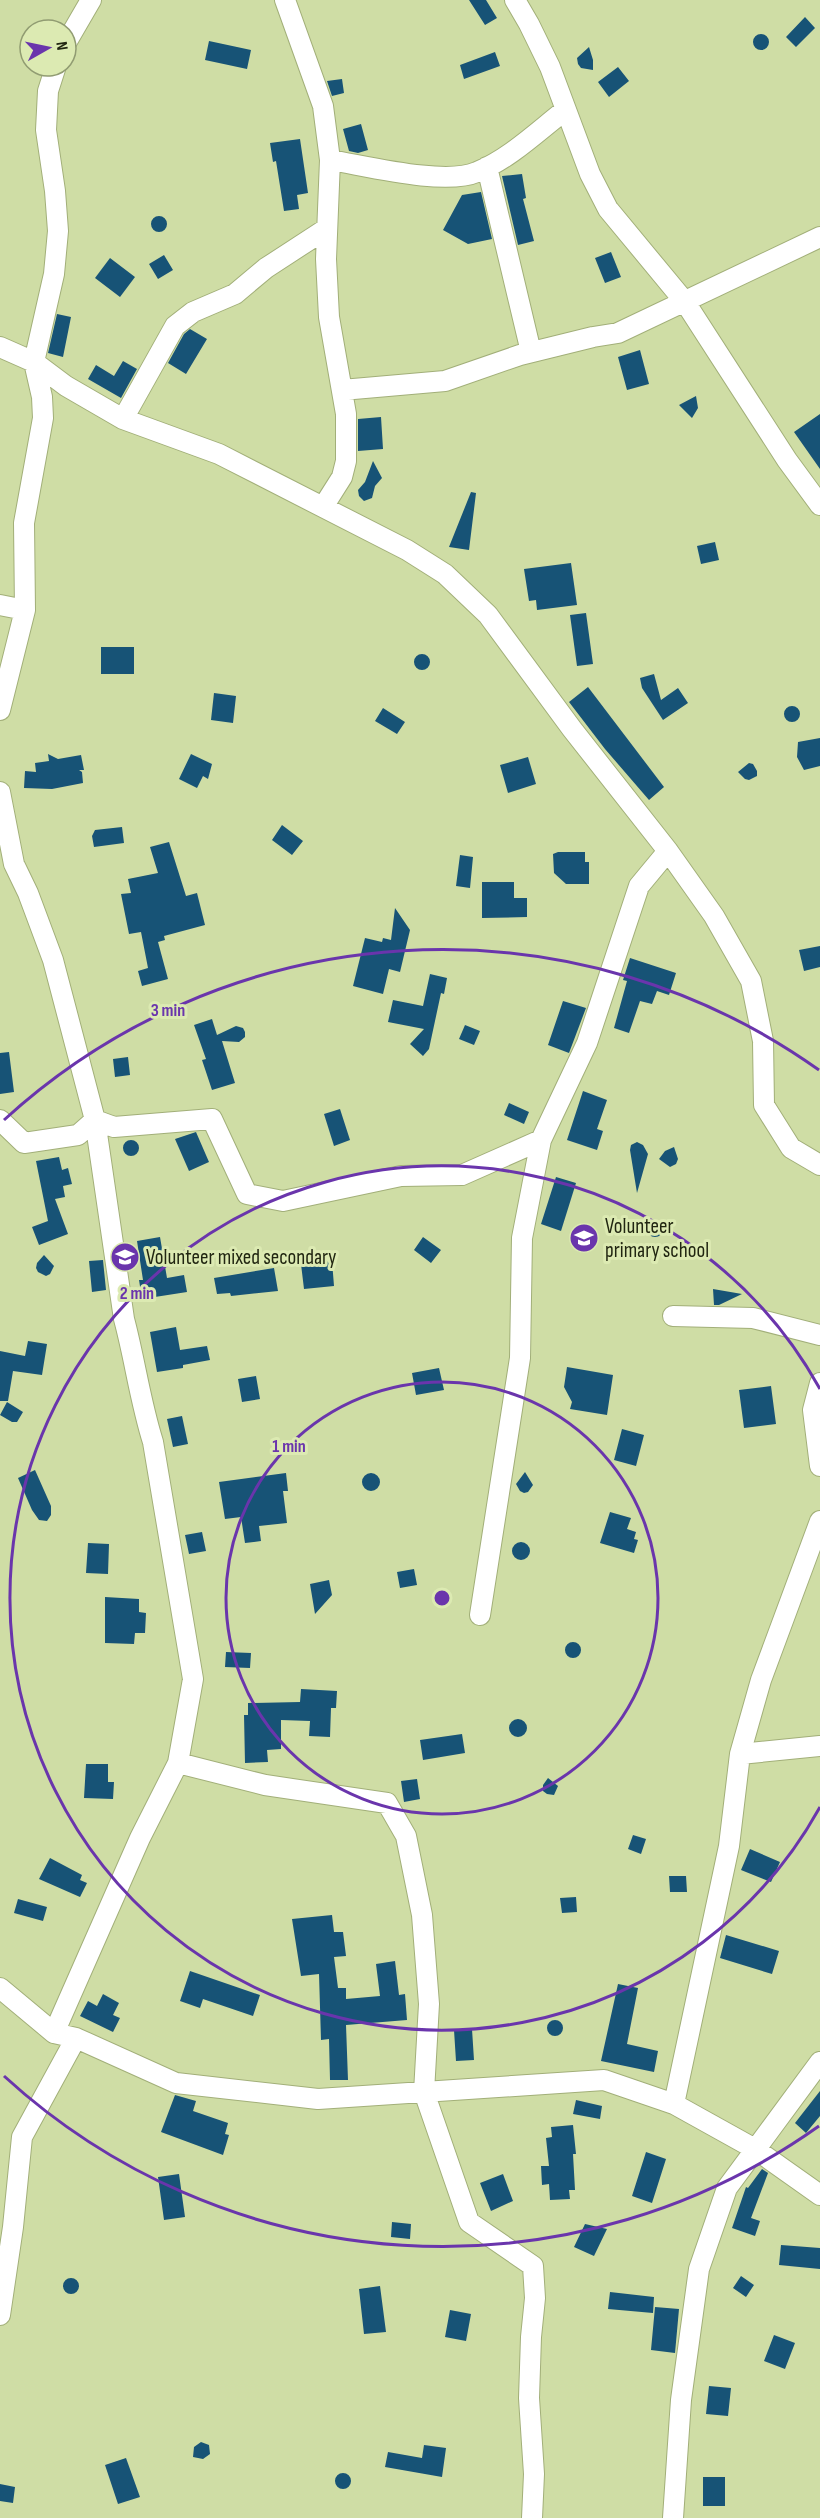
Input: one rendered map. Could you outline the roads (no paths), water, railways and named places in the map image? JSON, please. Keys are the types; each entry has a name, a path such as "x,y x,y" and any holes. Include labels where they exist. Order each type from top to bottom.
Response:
{"street":[{"path":"78,22 91,0"},
{"path":"285,0 322,106 330,160 326,229 329,317 346,414 346,461 342,477 323,507"},
{"path":"514,0 529,24 550,67 564,111 590,174 608,209 684,302 787,460 820,505"},
{"path":"0,710 25,610 24,524 43,418 42,397 34,362 54,274 58,231 46,130 48,91 52,78"},
{"path":"330,160 443,177 465,176 487,167 530,138 564,111"},
{"path":"487,167 531,352"},
{"path":"123,419 175,326 193,312 235,294 266,268 326,229"},
{"path":"342,390 446,381 531,352 618,333 820,237"},
{"path":"0,347 34,362 66,386 123,419 219,454 407,550 446,574 488,615 714,915 751,981 763,1041 764,1105 791,1148 820,1165"},
{"path":"0,605 25,610"},
{"path":"0,792 14,864 53,960 95,1120 124,1319 141,1405 153,1442 193,1679 178,1763 140,1838 54,2032"},
{"path":"480,1615 520,1358 522,1238 541,1140 588,1043 639,886 668,851"},
{"path":"95,1120 114,1127 212,1119 247,1194 283,1201 401,1176 462,1174 541,1140"},
{"path":"0,1120 24,1143 78,1135 95,1120"},
{"path":"673,1316 753,1318 820,1335"},
{"path":"820,1383 813,1410 820,1466"},
{"path":"674,2104 729,1846 740,1754 761,1680 820,1521"},
{"path":"740,1754 820,1746"},
{"path":"178,1763 265,1785 387,1803 406,1836 422,1915 429,2004 424,2092 469,2222 533,2266 535,2298 529,2398 534,2474 532,2518"},
{"path":"0,1988 54,2032 76,2038 176,2083 318,2099 604,2080 674,2104 755,2149 820,2195"},
{"path":"0,2315 13,2227 22,2136 76,2038"},
{"path":"673,2518 681,2400 699,2269 727,2188 820,2062"}],"place":[{"name":"Volunteer primary school","path":"584,1238"},
{"name":"Volunteer mixed secondary","path":"125,1257"}]}
